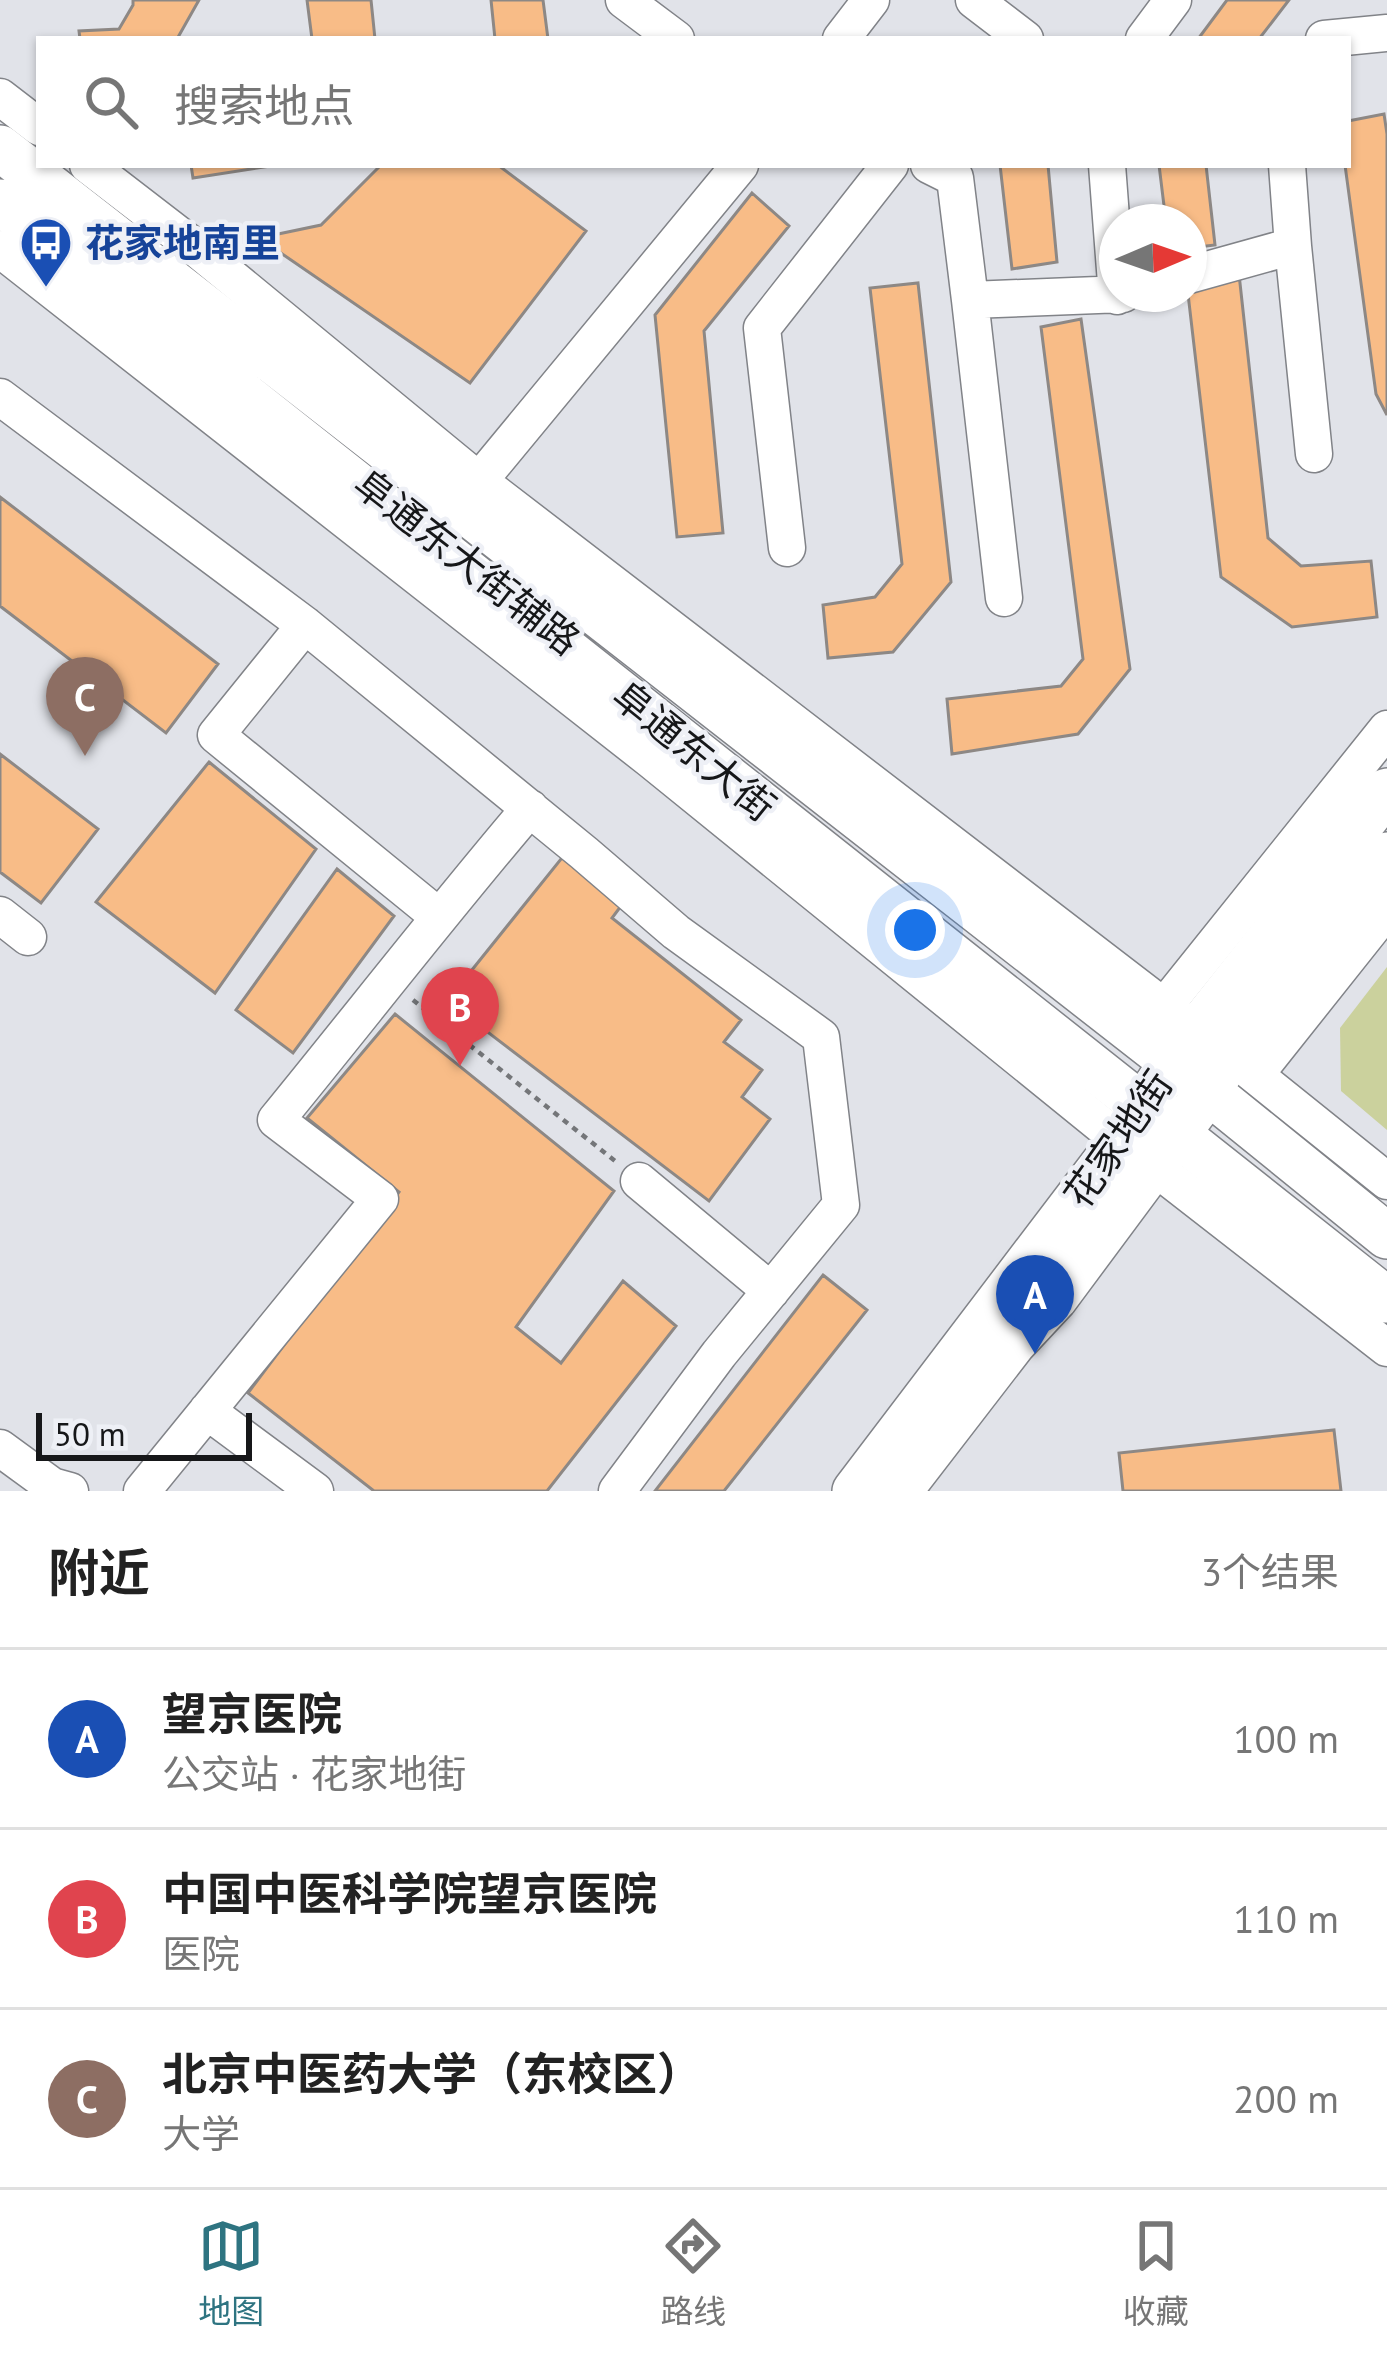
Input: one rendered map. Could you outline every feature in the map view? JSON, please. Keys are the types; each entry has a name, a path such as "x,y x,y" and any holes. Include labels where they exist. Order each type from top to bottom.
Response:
{"main road":[{"name":"阜通东大街","path":"0,148 471,495 1204,1054 1387,1235"},
{"name":"阜通东大街","path":"0,202 1058,1042 1148,1136 1387,1300"},
{"name":"花家地街","path":"899,1491 1013,1343 1055,1298 1148,1136 1387,791"},
{"name":"花家地街","path":"1204,1054 1387,855"},
{"name":"花家地街","path":"854,1491 1148,1136"}],"street":[{"path":"624,0 672,36"},
{"path":"843,36 871,0"},
{"path":"974,0 1021,36"},
{"path":"1146,36 1173,0"},
{"path":"1351,36 1387,33"},
{"path":"0,97 36,125"},
{"name":"阜通东大街辅路","path":"92,168 197,249 471,495"},
{"path":"471,495 738,168"},
{"path":"787,548 762,328 888,168"},
{"path":"935,168 955,178 1004,598"},
{"path":"1106,168 1110,204"},
{"path":"1287,168 1314,454"},
{"path":"1207,270 1293,246"},
{"name":"阜通东大街辅路","path":"0,249 651,760 1148,1136 1387,1348"},
{"path":"970,300 1099,296"},
{"path":"0,397 305,625 676,932 821,1037 841,1205 719,1354 616,1491"},
{"path":"305,625 216,735 438,916"},
{"path":"1204,1054 1387,729"},
{"path":"142,1491 380,1198 277,1120 530,808"},
{"path":"1204,1054 1387,909"},
{"path":"1204,1054 1387,1181"},
{"path":"640,1180 771,1291"},
{"path":"207,1412 315,1491"},
{"path":"0,1448 52,1486 70,1491"}],"path":[{"path":"389,981 640,1180"}],"green space":[{"path":"1387,967 1387,1130 1341,1091 1340,1028"}],"building":[{"path":"133,0 199,0 179,36 80,36 79,31 119,29"},
{"path":"307,0 371,0 375,36 312,36"},
{"path":"491,0 543,0 548,36 495,36"},
{"path":"1227,0 1289,0 1261,36 1200,36"},
{"path":"1384,114 1387,134 1387,415 1376,394 1345,168 1351,168 1351,120"},
{"path":"191,168 258,168 193,178"},
{"path":"378,168 502,168 586,231 470,383 259,238 321,225"},
{"path":"1000,168 1048,168 1057,262 1012,269"},
{"path":"1159,168 1206,168 1215,245 1207,246 1207,204 1164,204"},
{"path":"752,193 789,226 704,331 723,533 677,537 655,315"},
{"path":"1238,265 1268,538 1301,566 1371,561 1377,617 1292,627 1221,577 1190,312 1207,312 1207,266"},
{"path":"918,283 951,582 893,652 828,658 823,605 875,597 902,564 870,288"},
{"path":"1081,319 1130,669 1078,734 952,754 947,699 1061,686 1083,659 1041,327"},
{"path":"0,497 218,664 166,733 0,606"},
{"path":"0,754 98,829 41,903 0,872"},
{"path":"209,762 316,849 215,993 96,902"},
{"path":"565,854 624,902 612,918 741,1020 724,1042 762,1070 742,1097 770,1119 709,1201 447,1001"},
{"path":"337,869 394,916 293,1053 236,1010"},
{"path":"395,1014 614,1191 516,1327 561,1363 623,1281 676,1326 547,1491 374,1491 248,1393 399,1192 307,1118"},
{"path":"823,1275 867,1310 724,1491 655,1491"},
{"path":"1334,1430 1341,1491 1123,1491 1119,1453"}],"place":[{"name":"花家地南里","path":"46,289"},
{"name":"北京中医药大学（东校区）","path":"85,756"},
{"name":"中国中医科学院望京医院","path":"460,1066"},
{"name":"望京医院","path":"1035,1354"}]}
